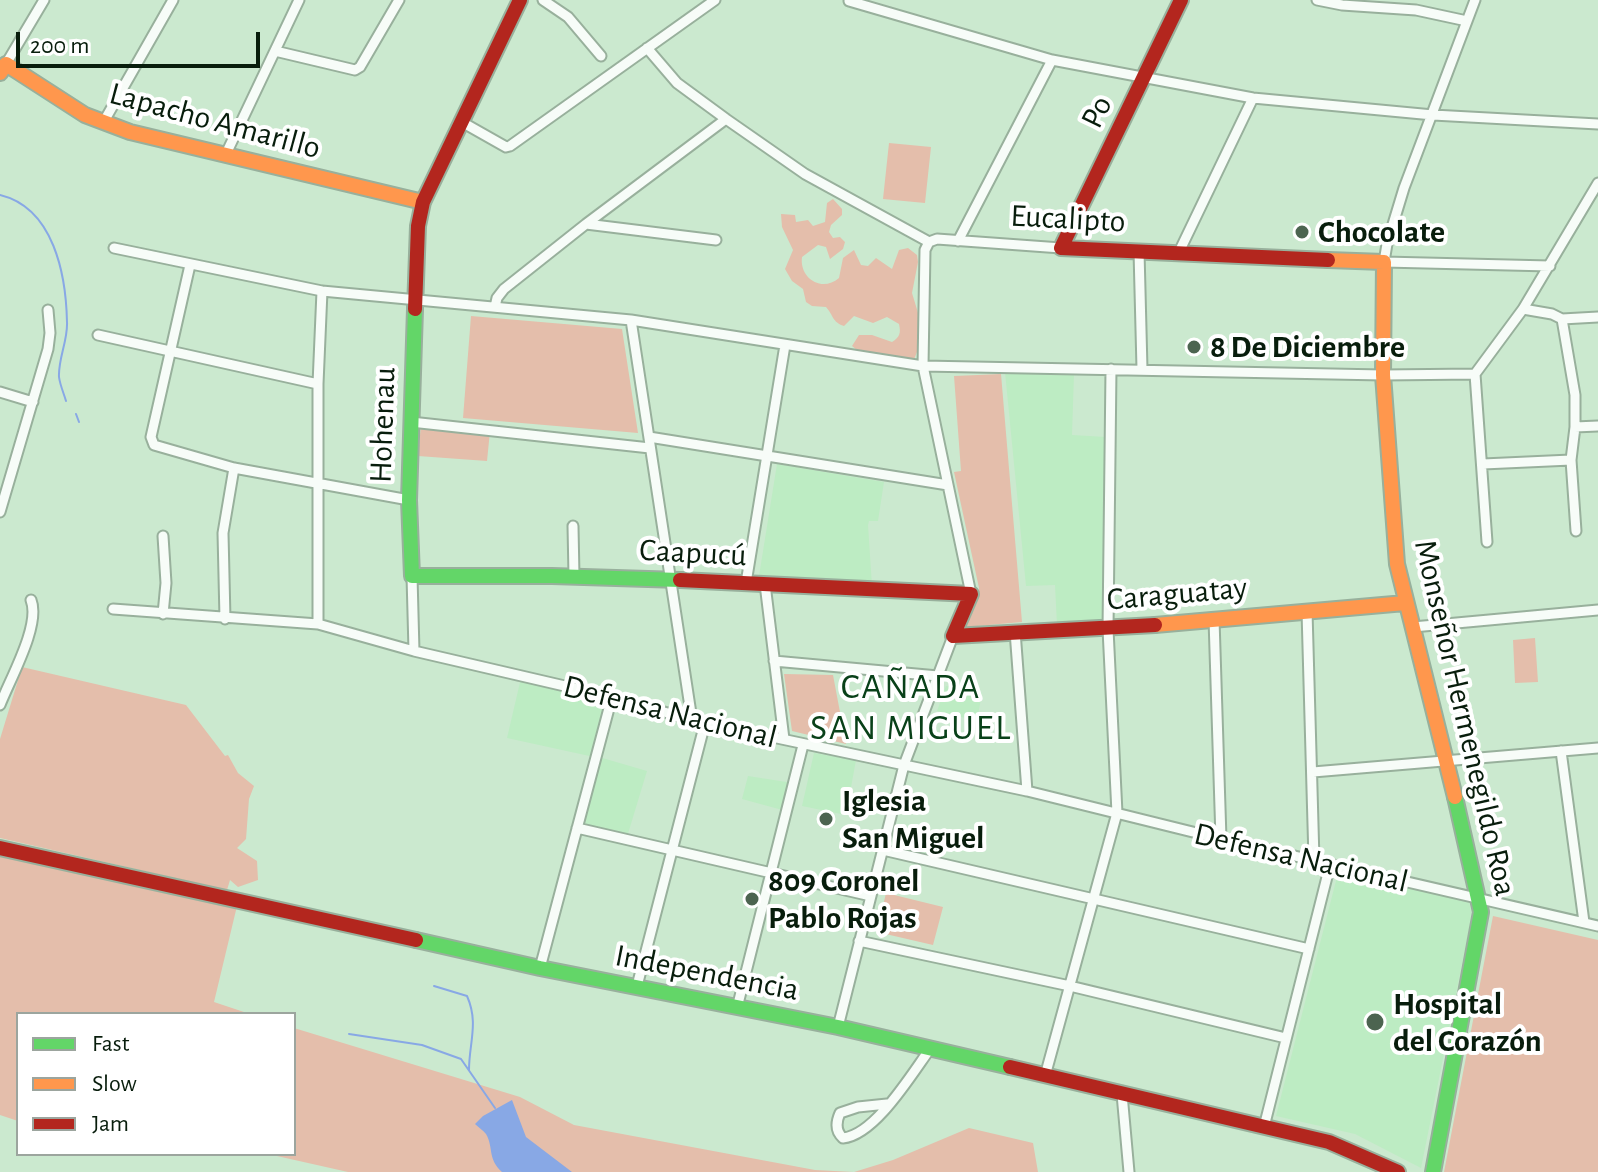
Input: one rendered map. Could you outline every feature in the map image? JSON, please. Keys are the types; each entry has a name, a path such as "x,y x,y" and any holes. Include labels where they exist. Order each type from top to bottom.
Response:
{"street":[{"path":"3,68 44,0"},
{"path":"103,123 173,0"},
{"path":"225,156 299,0"},
{"path":"275,51 350,69 360,67 399,0"},
{"name":"Hohenau","path":"414,651 409,500 418,226 423,202 520,0"},
{"path":"543,0 568,17 601,56"},
{"path":"460,121 508,147 647,48 702,4 715,0"},
{"name":"Po","path":"1061,248 1181,0"},
{"path":"1317,0 1342,5 1416,10 1467,21"},
{"name":"Monseñor Hermenegildo Roa","path":"1433,1172 1481,912 1397,564 1383,375 1384,262 1404,188 1475,0"},
{"path":"849,1 1052,60 1253,98 1433,115 1598,124"},
{"path":"647,48 677,83 805,174 929,242 925,250 923,366 971,594 904,765 838,1027"},
{"path":"958,241 1052,60"},
{"name":"Lapacho Amarillo","path":"3,68 103,123 225,156 423,202"},
{"path":"1179,252 1253,98"},
{"path":"495,307 504,289 726,119"},
{"path":"1487,542 1475,374 1523,309 1598,183"},
{"path":"586,224 716,240"},
{"name":"Eucalipto","path":"929,242 937,239 1061,248 1550,266"},
{"path":"114,248 322,291 631,320 923,366 1475,374"},
{"path":"1139,251 1142,369"},
{"path":"190,265 151,437 157,447 234,468 409,500"},
{"path":"318,624 318,384 322,291"},
{"path":"1523,309 1562,319 1598,317"},
{"path":"0,512 48,349 48,310"},
{"path":"1562,319 1575,395 1571,460 1576,531"},
{"path":"631,320 692,720"},
{"path":"98,335 318,384"},
{"path":"746,583 785,345"},
{"path":"1045,1076 1117,813 1108,629 1111,369"},
{"path":"0,392 33,402"},
{"path":"411,422 766,456 948,485"},
{"path":"1575,427 1598,426"},
{"path":"1483,464 1571,460"},
{"path":"225,619 223,533 234,468"},
{"path":"573,526 574,576"},
{"path":"163,536 166,583 163,614"},
{"name":"Caapucú","path":"412,576 670,578 971,594"},
{"path":"765,584 784,739"},
{"path":"0,705 29,635 34,616 31,600"},
{"name":"Caraguatay","path":"953,636 1108,629 1405,603"},
{"name":"Defensa Nacional","path":"113,609 318,624 692,720 1027,791 1598,926"},
{"path":"1413,627 1598,610"},
{"path":"1307,611 1314,860"},
{"path":"1214,619 1221,839"},
{"path":"1015,631 1027,791"},
{"path":"774,661 938,676"},
{"path":"540,968 612,697"},
{"path":"637,986 705,723"},
{"path":"737,1008 803,745"},
{"path":"1313,772 1598,748"},
{"path":"1561,751 1584,922"},
{"path":"577,828 871,896"},
{"name":"Independencia","path":"0,848 540,968 838,1027 1329,1142 1373,1166 1398,1172"},
{"path":"883,850 1309,949"},
{"path":"1264,1127 1330,865"},
{"path":"859,941 1070,986 1286,1038"},
{"path":"887,1104 840,1113 837,1127 840,1135 843,1138 852,1137 880,1118 887,1104 930,1049"},
{"path":"1122,1094 1129,1172"}],"shaded area":[{"path":"889,143 931,147 925,203 883,199"},
{"path":"833,199 842,209 842,215 831,225 829,232 833,238 840,237 845,242 843,249 830,259 826,247 818,245 802,257 804,271 813,281 826,284 839,278 843,258 854,250 861,265 868,266 876,258 892,269 899,250 908,248 917,255 912,293 919,316 917,352 913,362 863,355 852,346 859,335 872,335 892,342 899,334 899,324 887,317 873,323 854,316 844,326 835,321 826,307 812,306 806,302 803,289 792,281 785,269 793,250 782,227 781,214 795,215 796,222 808,220 813,226 825,222 827,203"},
{"path":"471,316 622,329 638,433 463,418"},
{"path":"1005,372 1074,374 1072,435 1106,437 1103,617 1100,620 1057,625 1055,585 1026,586"},
{"path":"1001,374 1022,622 966,627 977,602 979,588 954,472 961,471 954,376"},
{"path":"421,425 490,431 487,461 418,456"},
{"path":"777,464 884,482 878,521 869,521 868,525 872,586 759,576"},
{"path":"1535,638 1538,682 1515,683 1513,640"},
{"path":"22,667 186,705 225,756 228,755 238,773 254,786 249,799 246,839 237,848 257,861 258,880 238,887 230,880 227,890 0,838 0,739"},
{"path":"784,674 833,675 846,744 792,731"},
{"path":"521,678 608,700 594,757 507,738"},
{"path":"946,686 982,693 977,721 937,711"},
{"path":"814,753 856,760 846,815 802,806"},
{"path":"599,757 647,771 627,837 583,827"},
{"path":"748,776 793,783 786,811 742,799"},
{"path":"0,852 237,906 214,1002 244,1012 16,1012 16,1120 0,1115"},
{"name":"Hospital del Corazón","path":"1339,869 1469,901 1469,929 1421,1168 1355,1134 1276,1116"},
{"path":"886,893 943,907 933,945 877,932"},
{"path":"1493,916 1598,940 1598,1172 1444,1172"},
{"path":"296,1029 520,1097 574,1125 815,1170 854,1172 348,1172 277,1156 296,1156"},
{"path":"969,1128 1033,1143 1038,1172 854,1172 893,1160"}],"water":[{"path":"512,1100 526,1137 572,1172 502,1172 497,1167 486,1134 475,1124"}],"waterway":[{"path":"0,195 18,202 33,214 45,229 60,265 67,322 59,377 66,401"},
{"path":"76,414 79,422"},
{"path":"434,986 467,996 473,1024 469,1070"},
{"path":"349,1034 422,1045 461,1059 495,1108"}],"traffic: fast":[{"path":"415,309 409,500 412,576 680,580"},
{"path":"1433,1172 1481,912 1455,797"},
{"path":"416,940 838,1027 1010,1067"}],"traffic: slow":[{"path":"0,73 6,64 85,115 130,132 423,202"},
{"path":"1328,260 1384,262 1383,375 1397,564 1455,797"},
{"path":"1155,625 1405,603"}],"traffic: jam":[{"path":"415,309 418,226 423,202 520,0"},
{"path":"1181,0 1061,248 1328,260"},
{"path":"680,580 971,594 953,636 1155,625"},
{"path":"0,848 416,940"},
{"path":"1010,1067 1329,1142 1398,1172"}],"place":[{"name":"Chocolate","path":"1302,232"},
{"name":"8 De Diciembre","path":"1194,347"},
{"name":"Iglesia San Miguel","path":"826,819"},
{"name":"809 Coronel Pablo Rojas","path":"752,899"},
{"name":"Hospital del Corazón","path":"1375,1022"}],"district":[{"name":"CAÑADA SAN MIGUEL","path":"911,708"}]}
